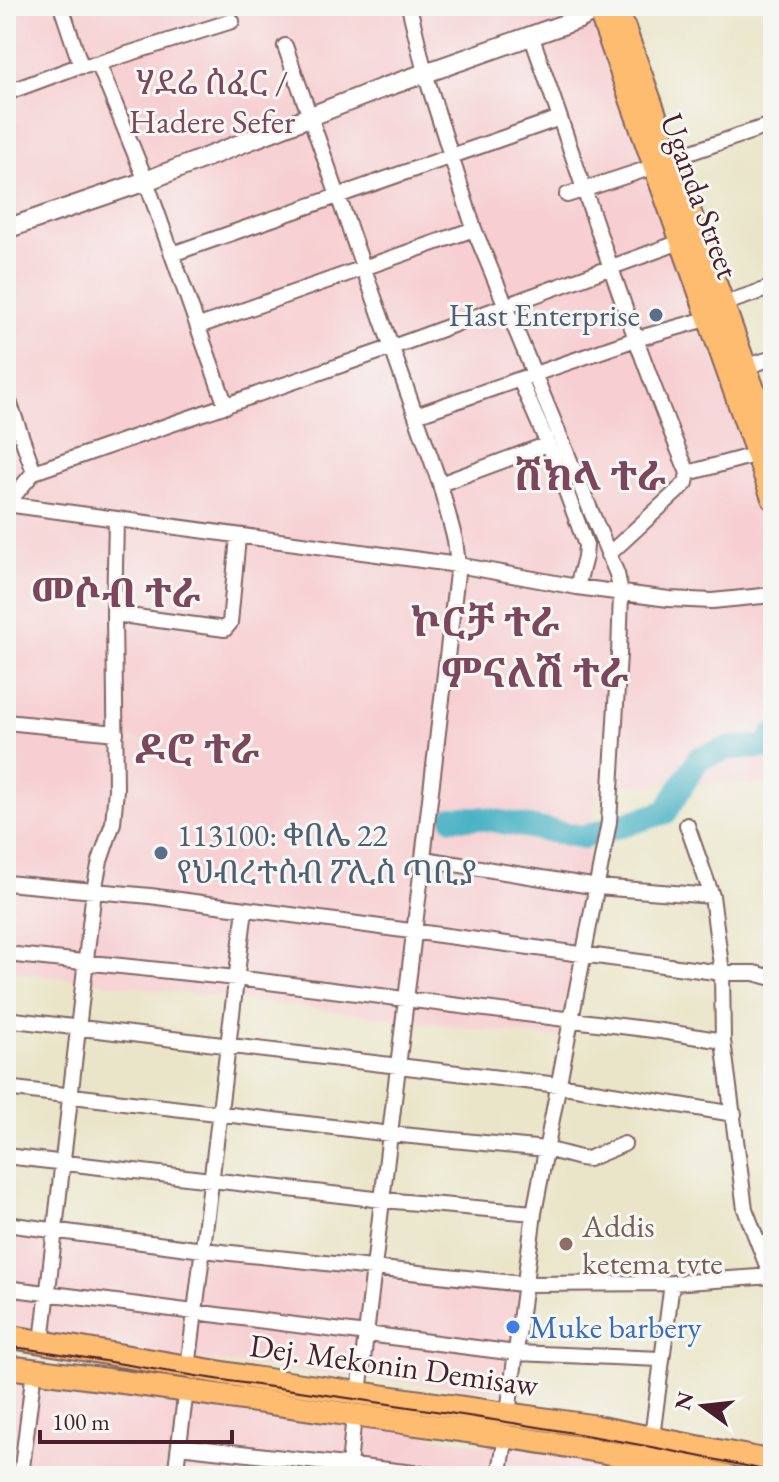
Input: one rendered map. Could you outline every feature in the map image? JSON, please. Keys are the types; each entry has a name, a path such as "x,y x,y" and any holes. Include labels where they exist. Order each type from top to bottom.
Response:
{"main road":[{"name":"Uganda Street","path":"605,7 766,450"},
{"name":"Uganda Street","path":"663,163 683,241 745,367 766,450 773,498"},
{"name":"Dej. Mekonin Demisaw","path":"6,1336 42,1342 187,1379"},
{"name":"Dej. Mekonin Demisaw","path":"6,1367 187,1379 357,1404 654,1468 727,1476"},
{"name":"Dej. Mekonin Demisaw","path":"357,1404 508,1413 652,1437 773,1462"}],"street":[{"path":"61,6 89,65 101,70 146,181 226,406"},
{"path":"409,6 425,73 474,229 568,450 617,574 621,593 609,822 534,1213 508,1413"},
{"path":"6,229 146,181 605,7"},
{"path":"6,93 232,21"},
{"path":"531,35 660,407 688,473 686,483 606,549 587,550"},
{"path":"285,46 440,484 455,540 458,565 349,1470"},
{"path":"172,254 560,118"},
{"path":"567,195 773,124"},
{"path":"199,326 474,229"},
{"path":"7,504 34,472 390,348 683,241"},
{"path":"416,415 717,311 773,287"},
{"path":"745,367 773,358"},
{"path":"520,380 551,450 587,550 577,587"},
{"path":"6,393 34,472"},
{"path":"440,484 551,450 568,450"},
{"path":"688,473 766,450"},
{"path":"7,504 458,565 621,593 712,601 773,595"},
{"path":"42,1342 94,890 113,823 116,789 116,520"},
{"path":"114,614 225,629 230,623 238,537"},
{"path":"6,722 116,733"},
{"path":"6,1224 203,1250 523,1284 672,1283 772,1276 745,1209 723,1041 722,973 712,896 687,825"},
{"path":"424,859 598,887 712,896"},
{"path":"6,883 94,890 722,973 754,973 773,978"},
{"path":"175,1476 245,909"},
{"path":"6,954 236,978 723,1041"},
{"path":"6,1019 558,1085 734,1114"},
{"path":"6,1088 391,1134 546,1149 588,1159 624,1144"},
{"path":"6,1156 383,1200 534,1213"},
{"path":"652,1437 672,1283"},
{"path":"6,1288 516,1353 661,1359"},
{"path":"21,1476 34,1370"},
{"path":"499,1476 506,1437"},
{"path":"179,1446 349,1470 440,1476"}],"shaded area":[{"path":"6,6 594,6 773,532 773,784 598,785 562,1039 6,971 6,726 92,739 171,745 6,724"},
{"path":"6,1228 525,1290 507,1393 6,1339"},
{"path":"6,1381 296,1412 483,1445 636,1462 634,1476 6,1476"}],"waterway":[{"path":"453,818 480,818 583,837 666,812 699,758 731,748 767,747 773,735"}],"tram line":[{"path":"6,1346 426,1409 704,1457 773,1472"}],"place":[{"name":"Hast Enterprise","path":"656,315"},
{"name":"113100: ቀበሌ 22 የህብረተሰብ ፖሊስ ጣቢያ","path":"161,853"},
{"name":"Addis ketema tvte","path":"566,1244"},
{"name":"Muke barbery","path":"513,1327"}],"district":[{"name":"ሃደሬ ሰፈር / Hadere Sefer","path":"212,102"},
{"name":"ሸክላ ተራ","path":"590,476"},
{"name":"መሶብ ተራ","path":"116,593"},
{"name":"ኮርቻ ተራ","path":"485,622"},
{"name":"ምናለሽ ተራ","path":"535,673"},
{"name":"ዶሮ ተራ","path":"197,749"}]}
